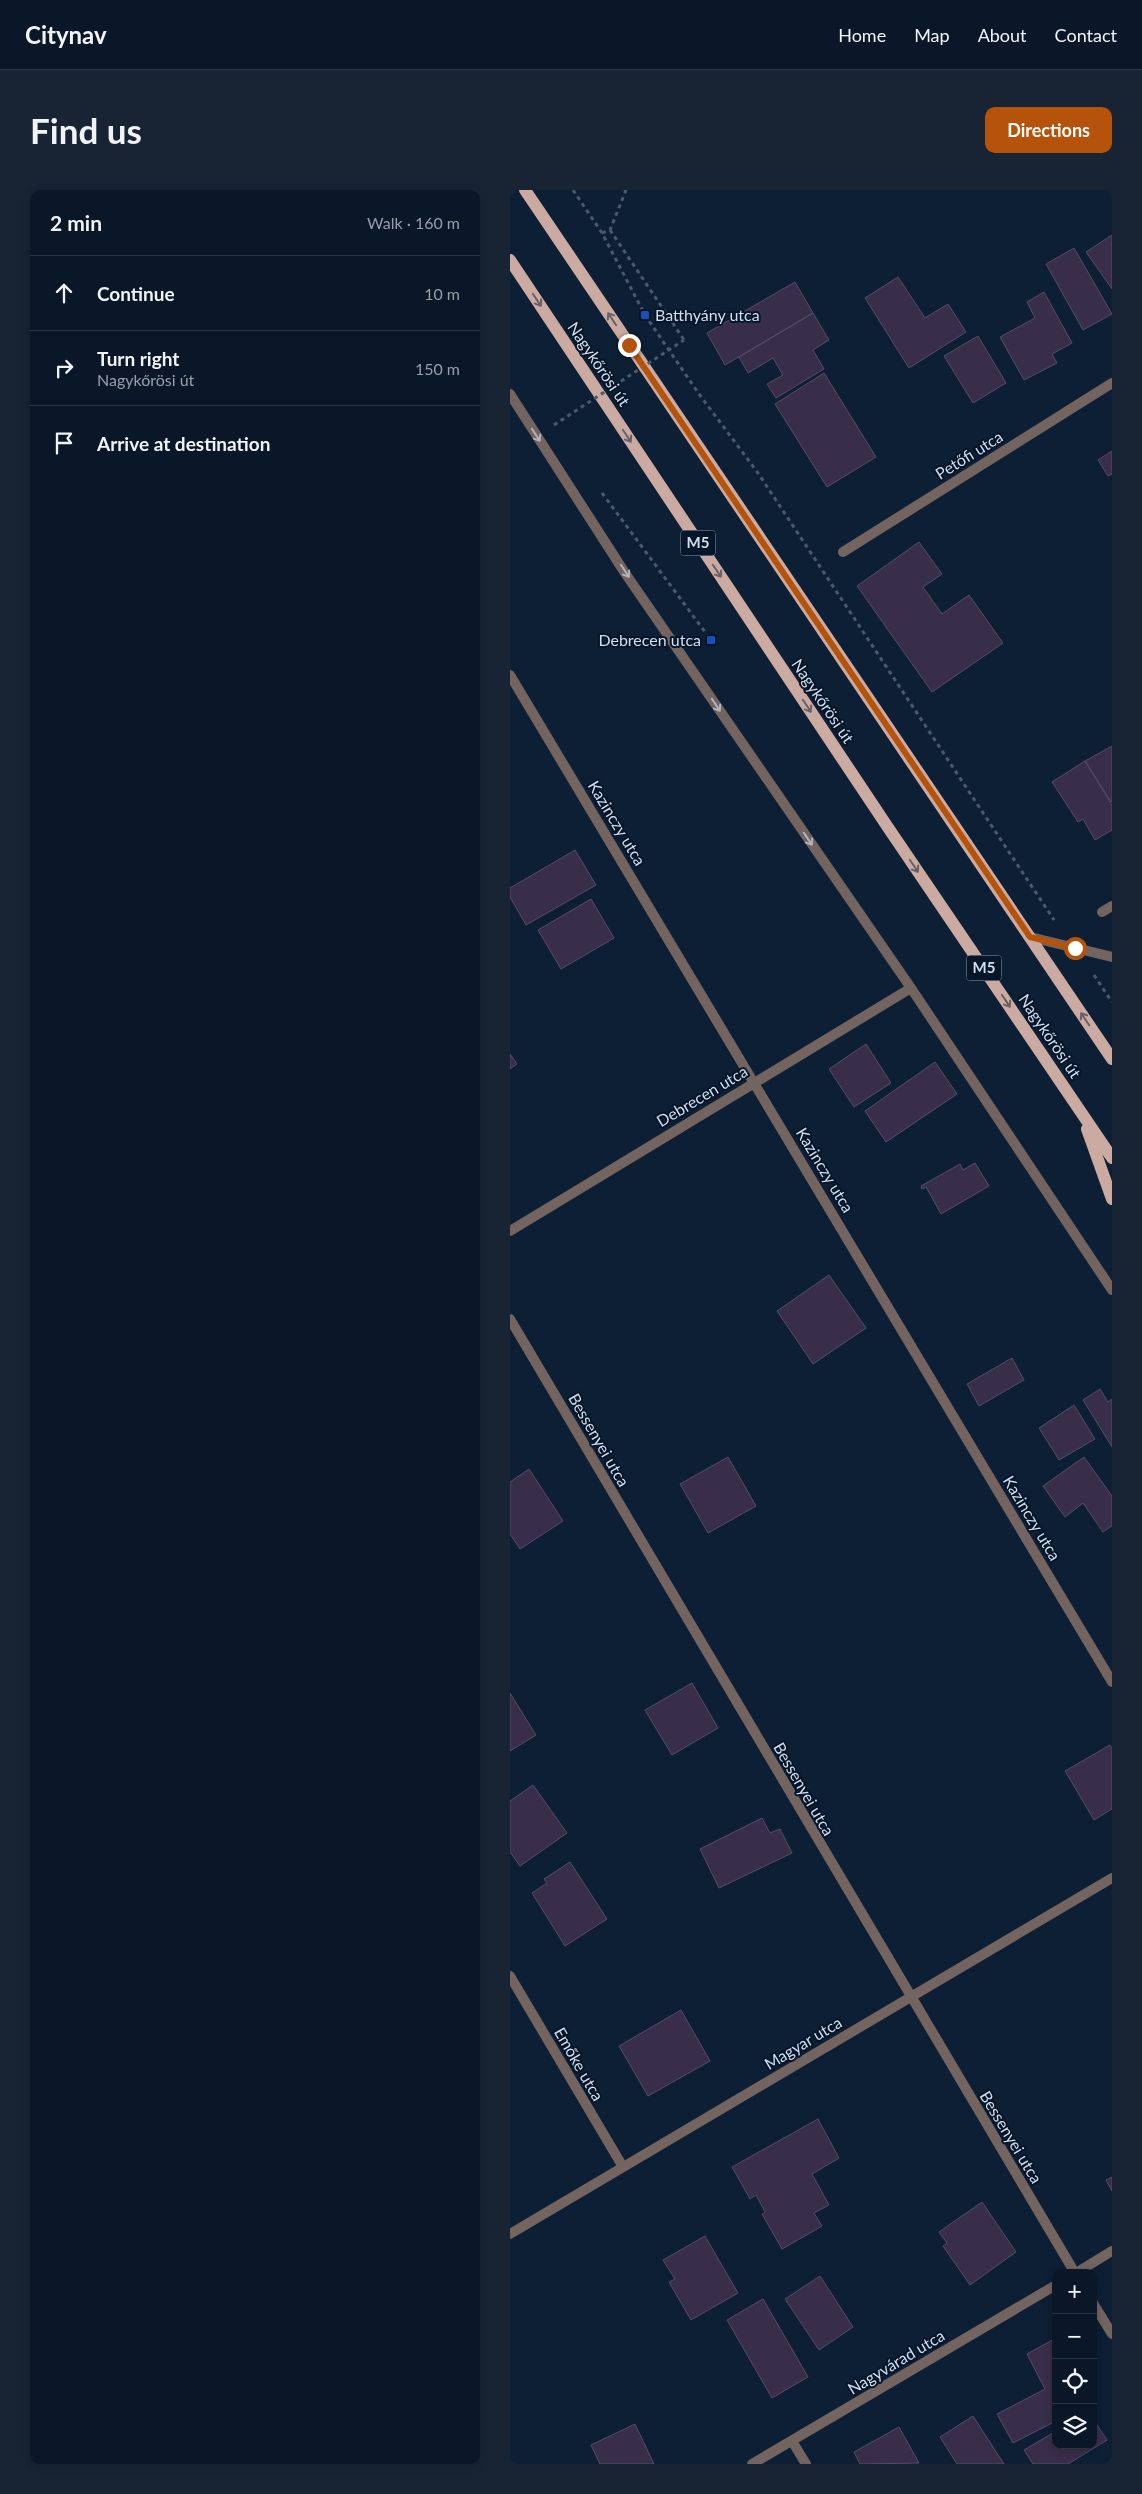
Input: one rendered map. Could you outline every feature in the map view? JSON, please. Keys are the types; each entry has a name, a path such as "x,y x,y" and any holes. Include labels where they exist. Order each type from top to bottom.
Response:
{"main road":[{"path":"525,190 1112,1060"},
{"name":"Nagykőrösi út","path":"510,260 881,818 1112,1158"},
{"path":"1080,1110 1112,1199"}],"street":[{"name":"Petőfi utca","path":"843,552 1112,383"},
{"path":"510,394 625,573 911,988 1112,1290"},
{"name":"Kazinczy utca","path":"510,675 1112,1682"},
{"path":"1102,912 1112,906"},
{"path":"1030,937 1112,957"},
{"name":"Debrecen utca","path":"510,1230 911,988"},
{"name":"Bessenyei utca","path":"510,1319 1073,2269"},
{"name":"Magyar utca","path":"510,2234 1112,1878"},
{"name":"Emőke utca","path":"510,1976 623,2167"},
{"path":"1082,2269 1112,2251"},
{"name":"Nagyvárad utca","path":"752,2464 1052,2287"},
{"path":"1097,2310 1112,2334"},
{"path":"792,2441 806,2464"}],"path":[{"path":"574,190 602,233 645,315 699,394 758,473 1053,918 1066,932 1112,1002"},
{"path":"602,233 610,230 626,190"},
{"path":"554,425 684,340 610,230"},
{"path":"638,544 674,588 711,640"}],"building":[{"path":"1112,235 1112,289 1086,252"},
{"path":"1074,248 1112,314 1083,330 1046,264"},
{"path":"898,277 925,318 948,304 966,332 909,368 865,298"},
{"path":"795,282 813,313 725,365 707,333"},
{"path":"1044,292 1072,343 1052,354 1057,363 1024,380 1000,337 1035,318 1027,302"},
{"path":"813,313 829,340 813,350 824,369 776,398 767,384 783,375 773,358 748,373 739,357"},
{"path":"978,336 1006,383 973,403 944,356"},
{"path":"824,373 876,457 827,487 775,404"},
{"path":"1112,451 1112,474 1108,476 1098,460"},
{"path":"919,542 942,574 923,587 942,614 969,595 1003,643 932,692 857,586"},
{"path":"1112,746 1112,801 1111,802 1085,761"},
{"path":"1085,761 1112,805 1112,830 1095,840 1083,819 1078,822 1052,782"},
{"path":"575,850 596,885 526,925 510,897 510,888"},
{"path":"591,899 614,938 561,969 538,930"},
{"path":"866,1044 891,1083 854,1107 829,1069"},
{"path":"510,1054 517,1064 510,1069"},
{"path":"935,1062 957,1094 886,1142 865,1111"},
{"path":"975,1163 989,1186 941,1214 926,1187 922,1189 921,1186 960,1164 963,1170"},
{"path":"829,1275 866,1328 813,1364 777,1311"},
{"path":"1012,1358 1024,1380 979,1406 967,1384"},
{"path":"1100,1389 1108,1402 1112,1399 1112,1447 1083,1400"},
{"path":"1074,1405 1095,1439 1059,1460 1039,1428"},
{"path":"728,1457 756,1506 708,1533 680,1484"},
{"path":"1084,1457 1112,1496 1112,1526 1103,1532 1083,1503 1065,1517 1043,1486"},
{"path":"529,1469 563,1521 520,1549 510,1534 510,1482"},
{"path":"692,1683 718,1728 672,1755 645,1710"},
{"path":"510,1693 536,1735 510,1751"},
{"path":"1110,1745 1112,1749 1112,1809 1094,1820 1065,1771"},
{"path":"533,1785 567,1833 520,1866 510,1852 510,1801"},
{"path":"762,1818 770,1833 780,1829 792,1853 719,1888 700,1849"},
{"path":"570,1862 607,1919 565,1946 532,1893 547,1883 544,1879"},
{"path":"681,2010 710,2061 648,2096 619,2046"},
{"path":"818,2119 839,2158 812,2174 829,2205 814,2213 822,2226 782,2249 762,2214 765,2212 756,2195 750,2199 732,2167"},
{"path":"1112,2177 1112,2191 1106,2180"},
{"path":"982,2202 1016,2252 970,2285 943,2246 947,2243 939,2232"},
{"path":"705,2236 738,2293 691,2320 669,2282 675,2279 663,2260"},
{"path":"820,2276 853,2327 819,2350 785,2299"},
{"path":"763,2299 808,2377 772,2398 727,2320"},
{"path":"1052,2340 1052,2423 1013,2443 997,2414 1045,2389 1027,2354"},
{"path":"973,2416 1004,2464 957,2464 940,2437"},
{"path":"635,2424 654,2464 600,2464 591,2445"},
{"path":"1097,2425 1107,2440 1097,2446"},
{"path":"899,2427 919,2463 860,2464 854,2452"},
{"path":"1052,2433 1052,2449 1092,2449 1068,2464 1033,2464 1024,2450"}],"place":[{"name":"Batthyány utca","path":"645,315"},
{"name":"Debrecen utca","path":"711,640"}],"route":[{"path":"629,345 1030,937 1075,948"}]}
